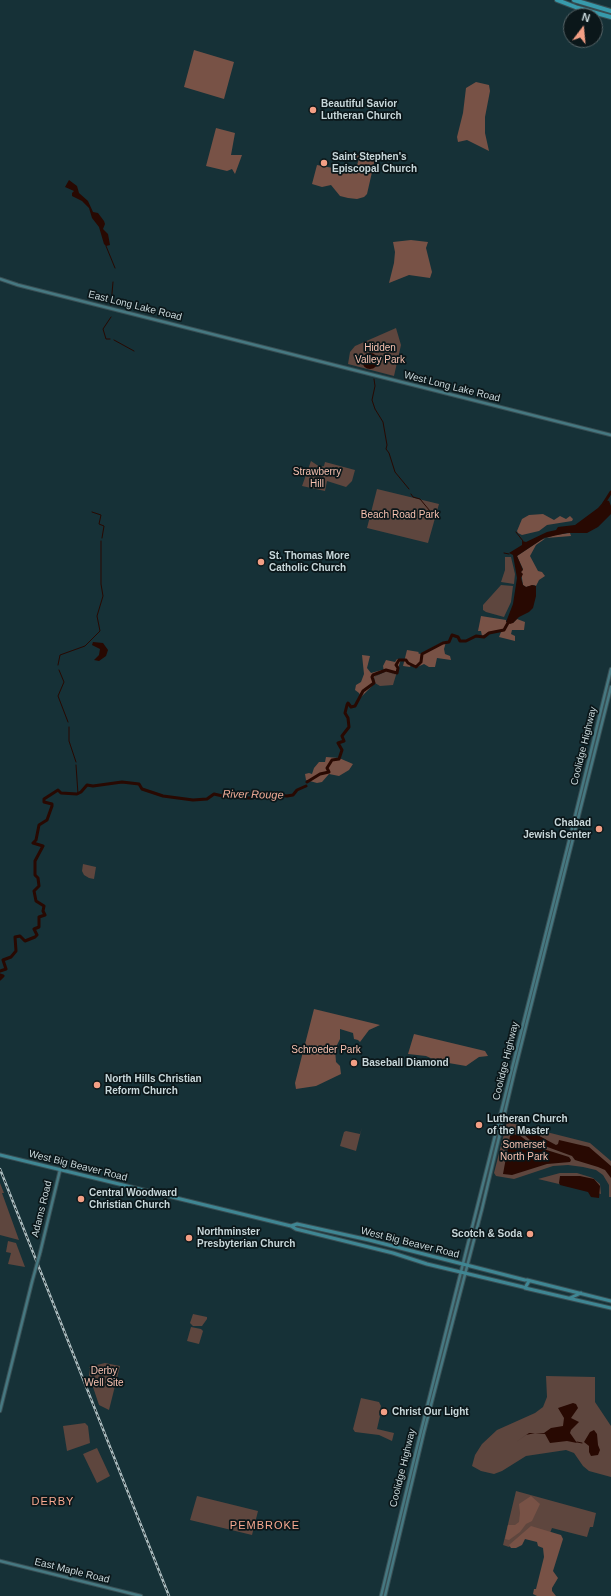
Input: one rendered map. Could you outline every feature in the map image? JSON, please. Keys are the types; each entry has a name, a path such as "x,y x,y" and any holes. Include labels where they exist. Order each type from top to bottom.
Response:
{"highway":[{"path":"557,0 578,8 611,17"},
{"path":"574,0 611,11"}],"main road":[{"name":"East Long Lake Road","path":"0,279 18,285 266,348"},
{"name":"West Long Lake Road","path":"266,348 611,435"},
{"name":"Coolidge Highway","path":"385,1596 435,1388 454,1323 504,1120 513,1073 611,669"},
{"name":"Coolidge Highway","path":"381,1596 502,1107 513,1073 580,814 611,687"},
{"path":"594,740 598,742"},
{"path":"592,744 596,747"},
{"path":"588,764 589,766 592,766"},
{"path":"576,812 580,814"},
{"path":"502,1107 506,1109"},
{"path":"500,1117 504,1120"},
{"name":"West Big Beaver Road","path":"0,1155 291,1226 450,1270 611,1308"},
{"name":"Adams Road","path":"0,1412 60,1170"},
{"path":"478,1206 482,1209"},
{"path":"475,1218 479,1221"},
{"name":"West Big Beaver Road","path":"291,1226 297,1224 365,1239 454,1263 611,1300"},
{"path":"309,1232 313,1227"},
{"path":"363,1245 366,1242 365,1239"},
{"path":"469,1239 471,1242 474,1241"},
{"path":"393,1253 396,1251 397,1247"},
{"path":"403,1256 404,1252 408,1250"},
{"path":"450,1270 454,1266 454,1263"},
{"path":"475,1276 475,1272 478,1268"},
{"path":"524,1288 527,1280"},
{"path":"545,1292 550,1286"},
{"path":"457,1290 461,1292"},
{"path":"568,1298 581,1293"},
{"path":"578,1300 588,1295"},
{"path":"449,1320 450,1322 454,1323"},
{"name":"East Maple Road","path":"0,1561 141,1596"}],"green space":[{"path":"194,50 234,62 224,99 184,87"},
{"path":"476,82 489,85 490,91 485,117 485,133 489,151 467,140 458,142 457,137 463,113 466,88"},
{"path":"216,128 235,133 231,155 242,155 235,174 232,169 227,171 206,166"},
{"path":"355,154 375,159 367,194 364,197 357,199 340,196 331,185 322,187 312,184 317,165 349,171 354,174 359,159 355,157"},
{"path":"411,240 428,242 426,248 432,272 430,278 409,275 389,283 394,263 395,252 393,242"},
{"name":"Hidden Valley Park","path":"396,328 401,345 394,376 348,364 350,352 355,346"},
{"name":"Strawberry Hill","path":"311,461 320,467 324,466 325,462 355,470 352,481 346,487 327,481 325,491 302,486"},
{"name":"Beach Road Park","path":"377,489 439,504 428,543 367,528"},
{"path":"543,514 554,520 560,516 566,519 570,516 573,519 572,521 547,525 539,531 522,535 518,533 517,531 522,519 529,515"},
{"path":"570,533 571,536 547,538 555,535"},
{"path":"545,538 536,545 530,556 538,571 542,572 545,576 539,580 536,586 526,587 523,585 521,572 523,569 517,556"},
{"path":"505,557 511,557 515,574 514,584 501,582 505,570"},
{"path":"501,585 513,586 511,602 504,617 483,610 483,605"},
{"path":"481,616 506,620 506,622 513,623 517,619 525,622 524,630 512,630 511,634 515,636 515,641 499,637 501,632 498,631 489,632 482,636 481,631 478,631"},
{"path":"443,642 446,642 444,649 445,654 450,656 451,660 437,658 435,667 429,667 424,664 415,668 411,665 410,667 403,666 407,650 419,652 418,653 420,654"},
{"path":"362,655 370,656 367,668 371,673 382,670 382,672 374,677 374,684 361,697 355,690 356,685 361,682 364,674"},
{"path":"397,659 401,659 396,675 388,671 384,672 383,666 386,660 395,662"},
{"path":"387,671 396,675 393,685 380,686 375,683 374,677"},
{"path":"326,757 339,758 353,764 349,770 339,776 329,774 322,782 317,783 306,780 305,774 312,774 314,768 319,762 325,762"},
{"path":"83,864 96,867 94,879 84,875 82,871"},
{"name":"Schroeder Park","path":"314,1009 380,1025 369,1030 360,1042 354,1039 353,1033 340,1029 340,1039 335,1049 336,1062 340,1066 341,1074 316,1086 296,1089 295,1083"},
{"path":"414,1034 485,1051 488,1056 479,1057 466,1066 437,1061 426,1056 408,1054"},
{"name":"Somerset North Park","path":"507,1122 590,1143 611,1161 611,1197 609,1197 609,1185 603,1175 596,1170 583,1167 568,1165 553,1166 514,1179 496,1176 494,1173"},
{"path":"362,1127 356,1151 340,1146 344,1132 346,1131 360,1134"},
{"name":"Somerset North Park","path":"560,1173 577,1173 593,1178 600,1184 601,1194 538,1179"},
{"path":"0,1183 4,1193 2,1193 19,1240 0,1235"},
{"path":"8,1241 16,1243 25,1267 8,1264 11,1253 6,1252"},
{"path":"193,1314 207,1317 202,1326 193,1326 190,1323"},
{"path":"191,1327 201,1329 203,1331 199,1344 187,1341"},
{"name":"Derby Well Site","path":"105,1363 120,1366 109,1410 99,1405 89,1375 89,1367"},
{"path":"546,1376 595,1377 595,1402 611,1426 611,1477 589,1471 583,1466 574,1453 566,1450 526,1456 502,1471 494,1474 481,1471 472,1466 475,1455 482,1444 497,1430 535,1413 543,1407 547,1397"},
{"path":"361,1398 379,1402 381,1406 377,1429 394,1433 392,1441 379,1435 355,1432 353,1429"},
{"path":"85,1423 88,1426 90,1443 67,1451 63,1426"},
{"path":"97,1448 110,1476 97,1483 83,1454"},
{"path":"516,1491 596,1513 593,1527 590,1527 587,1537 552,1528 550,1533 532,1528 509,1547 503,1545"},
{"path":"197,1496 258,1511 252,1535 190,1520"},
{"path":"531,1496 540,1504 532,1521 526,1524 520,1532 509,1540 505,1539 508,1525 515,1525 519,1522 519,1504"},
{"path":"531,1526 561,1535 563,1539 553,1571 558,1578 552,1588 552,1591 556,1596 537,1596 533,1594 534,1589 536,1589 544,1557 543,1548 538,1546 537,1542 525,1539 522,1545 516,1548 511,1548 509,1545"}],"shaded area":[{"path":"69,180 77,186 79,193 88,201 93,212 98,213 104,221 105,224 103,229 108,234 110,245 106,246 104,244 99,227 92,218 89,208 82,201 72,196 74,191 65,187"},
{"path":"370,353 377,358 378,361 373,368 370,369 363,364 362,361 367,354"},
{"path":"605,500 609,501 611,506 611,514 598,527 587,533 567,533 544,538 517,556 523,570 521,572 523,574 521,578 523,585 526,587 532,585 536,586 536,596 533,608 529,612 519,617 513,623 510,624 506,622 513,604 517,578 513,555 509,553 522,545 522,541 526,542 547,532 556,530 558,527 575,525 598,508"},
{"path":"93,642 103,643 108,650 106,656 99,661 94,660 99,655 100,649 92,645"},
{"path":"521,1130 532,1132 556,1145 558,1144 559,1140 589,1147 611,1166 611,1178 605,1170 575,1160 572,1156 531,1141 522,1133"},
{"path":"513,1134 519,1135 534,1146 569,1157 571,1160 570,1162 547,1164 512,1175 503,1174 510,1136"},
{"name":"Somerset North Park","path":"560,1176 580,1176 594,1179 600,1186 599,1198 591,1197 588,1192 560,1185"},
{"path":"573,1403 576,1404 578,1408 571,1418 579,1422 570,1433 577,1443 567,1441 550,1443 545,1434 535,1433 544,1433 551,1428 563,1426 564,1418 558,1408"},
{"path":"594,1430 597,1434 600,1450 598,1455 591,1456 589,1446 584,1442 590,1432"}],"waterway":[{"path":"106,246 115,268"},
{"path":"111,305 113,282"},
{"path":"110,339 106,339 103,329 111,317"},
{"path":"114,340 134,351"},
{"path":"374,379 375,386 372,400 375,409 383,422 387,445 386,449 389,453 395,472 409,489"},
{"name":"River Rouge","path":"604,503 611,492"},
{"path":"411,494 413,497 420,499 435,517"},
{"path":"92,512 101,515 99,524 104,526 102,538"},
{"path":"516,532 523,541"},
{"path":"58,665 60,655 85,646 100,631 97,616 103,596 101,584 101,541"},
{"path":"504,553 509,554"},
{"name":"River Rouge","path":"307,782 320,774 329,772 327,768 332,760 339,759 342,750 338,743 344,741 342,736 349,727 348,718 345,713 347,705 348,703 351,707 355,706 363,691 374,683 372,677 373,675 386,670 397,673 398,668 396,665 399,660 406,660 408,663 416,667 421,662 422,654 443,643 449,642 452,635 458,637 460,641 466,641 476,636 484,637 489,633 504,630 509,621"},
{"path":"59,670 64,682 58,696 68,722"},
{"path":"69,727 69,741 76,762"},
{"path":"76,765 78,794"},
{"name":"River Rouge","path":"0,971 6,969 3,960 11,957 16,951 15,937 20,936 25,941 35,937 37,935 34,929 39,927 39,917 45,915 43,911 44,906 36,901 34,891 39,886 38,878 35,875 35,861 43,846 33,843 36,840 39,825 47,820 52,806 52,804 44,802 44,799 58,790 61,793 77,794 87,785 93,786 122,782 139,784 142,789 163,796 193,800 207,799 214,794 227,797 250,798 276,795 287,796 293,795 297,790 306,786"},
{"name":"River Rouge","path":"0,975 3,976 0,979"},
{"path":"577,1442 582,1443"}],"railway":[{"path":"0,1169 169,1596"}],"place":[{"name":"Beautiful Savior Lutheran Church","path":"313,110"},
{"name":"Saint Stephen's Episcopal Church","path":"324,163"},
{"name":"St. Thomas More Catholic Church","path":"261,562"},
{"name":"Chabad Jewish Center","path":"599,829"},
{"name":"Baseball Diamond","path":"354,1063"},
{"name":"North Hills Christian Reform Church","path":"97,1085"},
{"name":"Lutheran Church of the Master","path":"479,1125"},
{"name":"Central Woodward Christian Church","path":"81,1199"},
{"name":"Scotch & Soda","path":"530,1234"},
{"name":"Northminster Presbyterian Church","path":"189,1238"},
{"name":"Christ Our Light","path":"384,1412"}],"district":[{"name":"DERBY","path":"53,1502"},
{"name":"PEMBROKE","path":"265,1526"}]}
